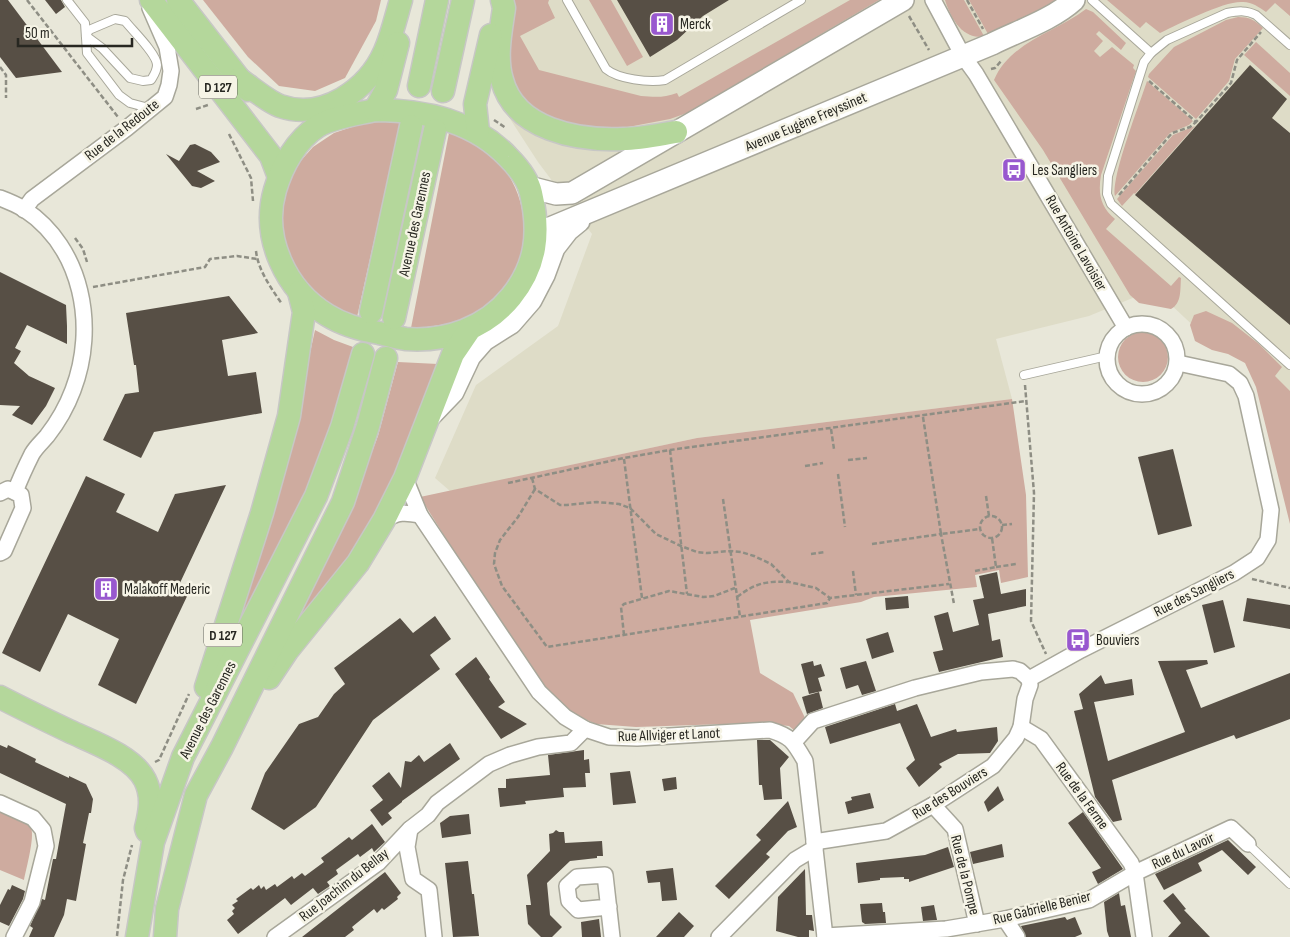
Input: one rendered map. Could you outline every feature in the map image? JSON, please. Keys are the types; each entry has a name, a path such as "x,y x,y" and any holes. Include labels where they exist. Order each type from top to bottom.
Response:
{"main road":[{"name":"D 127","path":"152,0 271,156 279,176"},
{"name":"D 127","path":"178,0 264,110 287,121 318,126"},
{"name":"D 127","path":"239,79 279,106 297,110 315,110 335,103 368,78 385,51 401,0"},
{"path":"375,110 386,90 396,54 407,0"},
{"path":"419,86 437,0"},
{"path":"443,91 463,0"},
{"path":"477,122 455,121 427,114 396,110 375,110 344,117 318,126 295,147 279,176 270,219 275,249 285,273 299,292 327,315 356,329 406,339 440,338 470,329 500,310 518,289 530,266 536,239 536,214 529,187 517,166 477,122 475,104 501,0"},
{"path":"501,0 504,8 499,58 502,80 510,97 519,109 532,120 570,136 622,139 676,132"},
{"name":"Avenue des Garennes","path":"371,312 411,126"},
{"name":"Avenue des Garennes","path":"394,318 435,130"},
{"name":"D 127","path":"183,757 262,513 289,416 304,312 299,292"},
{"path":"222,747 240,724 287,651 358,563 384,520 405,478 453,354 470,329"},
{"name":"Avenue des Garennes","path":"137,937 153,842 183,757 316,496 342,427 363,354"},
{"name":"Avenue des Garennes","path":"165,937 167,909 196,795 222,747 343,502 368,426 386,358"},
{"path":"0,697 113,752 139,771 148,787 150,797 150,811 146,828 153,842"}],"street":[{"name":"Rue de la Redoute","path":"24,210 32,199 165,97 171,70 167,47 147,0"},
{"name":"Rue Antoine Lavoisier","path":"933,0 963,56 976,74 1126,328"},
{"name":"Avenue Eugène Freyssinet","path":"536,239 550,228 963,56 1044,19 1074,0"},
{"path":"529,187 556,194 572,193 902,1"},
{"path":"0,198 24,210 45,227 67,255 78,281 84,311 84,340 73,391 56,424 33,452 7,492 21,495 23,508 4,550 0,553"},
{"path":"429,417 453,392 470,356 484,340 511,323 531,300 544,275 554,248 568,230 593,210"},
{"path":"1136,325 1147,325 1157,328 1166,334 1175,347 1178,363 1174,375 1167,384 1157,391 1145,394 1133,393 1122,388 1108,368 1107,356 1113,340 1126,328 1136,325"},
{"name":"Rue des Sangliers","path":"1029,679 1081,650 1234,573 1257,558 1268,540 1271,510 1246,396 1240,383 1230,374 1178,363"},
{"name":"Rue Allviger et Lanot","path":"405,478 420,515 539,692 565,717 584,729 609,737 637,738 770,730 784,734 794,742"},
{"path":"384,520 396,513 420,515"},
{"path":"825,937 805,761 794,742 813,721 915,688 981,672 1013,669 1020,671 1029,679"},
{"name":"Rue des Bouviers","path":"814,845 886,831 933,805 994,766 1016,738 1021,727 1025,699 1030,685 1029,679"},
{"name":"Rue de la Ferme","path":"1021,727 1041,739 1131,863 1135,873"},
{"name":"Rue Joachim du Bellay","path":"275,937 378,863 410,829 428,816 437,803 489,764 510,755 538,747 571,743 584,729"},
{"path":"0,803 33,818 43,830 46,846 32,902 14,937"},
{"name":"Rue de la Pompe","path":"933,805 955,829 977,924"},
{"name":"Rue du Lavoir","path":"1135,873 1231,828 1248,844"},
{"name":"Rue Joachim du Bellay","path":"410,829 407,847 413,879 429,890 434,937"},
{"path":"719,937 795,860 814,845"},
{"path":"1135,873 1144,937"},
{"name":"Rue Gabrielle Benier","path":"825,937 946,929 1005,919 1089,900 1135,873"},
{"path":"609,907 612,937"},
{"path":"1005,919 1017,937"}],"lane":[{"path":"67,0 85,23 87,53 119,95 130,103 145,107 154,106"},
{"path":"567,0 606,69 619,76 648,82 665,80 801,0"},
{"path":"1092,0 1151,53"},
{"path":"1290,45 1256,15 1250,12 1236,11 1227,13 1167,40 1151,53 1144,62 1108,176 1107,194 1111,204 1290,365"},
{"path":"115,19 125,21 154,57 157,64 155,74 151,80 143,81 130,78 102,48 86,36 89,30 115,19"},
{"path":"1024,375 1107,356"},
{"path":"1248,844 1290,884"}],"path":[{"path":"27,0 127,128"},
{"path":"902,1 938,66"},
{"path":"1111,204 1172,133 1190,127 1211,108 1231,83 1237,60 1267,25"},
{"path":"976,74 995,68 1004,57"},
{"path":"0,67 6,75 6,98"},
{"path":"1141,73 1196,122"},
{"path":"196,109 211,104"},
{"path":"477,122 498,121 509,131"},
{"path":"227,130 252,178 253,205"},
{"path":"73,236 83,249 88,265"},
{"path":"91,279 94,288 205,267 210,259 236,256 257,259 256,250"},
{"path":"1024,375 1034,493 1031,621 1051,667"},
{"path":"508,482 670,450 1026,401"},
{"path":"923,416 949,584 954,604"},
{"path":"831,429 834,449"},
{"path":"670,450 687,594"},
{"path":"624,458 642,598"},
{"path":"848,460 867,458"},
{"path":"805,466 823,463"},
{"path":"838,474 845,527"},
{"path":"532,478 535,489 560,505 608,502 630,508 656,534 681,546 696,552 707,553 730,550 748,554 771,564 789,582"},
{"path":"535,489 500,540 495,553 494,564 502,586 547,647 827,603 830,598"},
{"path":"986,496 989,516"},
{"path":"723,499 740,617"},
{"path":"989,516 999,519 1002,525 998,535 992,538 983,535 980,529 981,522 989,516"},
{"path":"1002,525 1012,524"},
{"path":"872,544 980,529"},
{"path":"992,538 996,567"},
{"path":"811,554 825,552"},
{"path":"975,571 1016,564"},
{"path":"853,571 856,595"},
{"path":"1234,573 1259,582 1290,588"},
{"path":"737,597 750,587 772,581 789,582 816,588 830,598 949,584"},
{"path":"624,635 621,607 624,604 669,591 703,597 714,596 736,588"}],"shaded area":[{"path":"203,0 381,0 376,21 345,78 315,91 279,86 248,57"},
{"path":"515,0 549,0 548,3 555,18 520,36 539,70 641,96 655,97 677,93 679,97 850,0 879,0 687,113 670,119 628,127 628,131 567,126 523,106 506,70 506,55"},
{"name":"Les Sangliers","path":"520,0 1290,0 1290,478 1264,354 1200,332 1168,302 1135,297 1089,316 996,339 1012,399 697,438 450,491 435,478 476,385 558,326 592,234 538,162 505,111 508,69"},
{"path":"589,0 611,0 643,57 627,66"},
{"path":"945,0 964,0 984,36 976,37 970,35 958,26 950,14"},
{"path":"969,0 1062,0 988,34"},
{"path":"1107,0 1290,0 1290,16 1275,3 1266,12 1248,2 1233,3 1200,14 1160,33 1146,22 1140,28"},
{"path":"1086,9 1093,12 1126,43 1121,50 1099,31 1096,34 1103,41 1094,51 1100,57 1112,47 1134,65 1133,68 1136,71 1101,175 1101,199 1106,210 1115,219 1106,229 1171,286 1179,277 1181,278 1179,299 1171,309 1139,303 1130,295 1043,150 994,80 1001,67 1022,47"},
{"path":"1238,17 1252,20 1263,28 1235,59 1229,81 1196,119 1148,77 1149,74 1174,47 1226,20"},
{"path":"1256,42 1290,73 1290,96 1244,55"},
{"path":"1147,81 1193,121 1189,125 1170,133 1115,196 1117,173"},
{"path":"382,120 401,120 357,317 338,310 319,298 291,263 282,235 281,208 286,186 297,165 313,147 334,133"},
{"path":"1195,126 1135,194 1122,206 1117,199 1173,135"},
{"path":"449,133 478,144 496,159 510,178 519,199 524,221 523,244 517,266 506,287 490,304 462,319 432,326 411,328"},
{"path":"1206,311 1232,323 1259,344 1282,367 1275,376 1290,391 1290,524 1256,387 1245,363 1195,341 1190,325 1194,315"},
{"path":"315,330 353,347 312,485 232,641 305,376"},
{"path":"1143,332 1152,334 1163,343 1168,357 1166,366 1157,377 1143,382 1134,380 1123,371 1118,357 1120,348 1129,337"},
{"path":"398,362 438,364 396,475 384,502 356,553 333,586 286,638 356,494 378,436"},
{"path":"1012,399 1026,495 1028,577 1001,583 999,570 975,575 977,587 874,597 861,602 750,620 760,673 793,693 806,720 795,731 789,726 755,723 636,727 596,724 571,713 545,691 488,606 420,497 697,438"},
{"path":"0,811 21,820 31,828 31,846 24,880 0,870"}],"building":[{"path":"0,0 8,0 62,72 16,78 0,57"},
{"path":"45,0 61,0 65,7 56,14"},
{"name":"Merck","path":"617,0 729,0 703,16 677,40 650,57"},
{"path":"1250,65 1287,99 1272,118 1290,133 1290,325 1135,195"},
{"path":"195,144 211,152 220,162 197,171 215,181 201,188 192,186 166,154 179,161 190,145"},
{"path":"0,272 66,305 67,344 27,325 15,348 21,351 14,363 29,376 55,388 46,406 32,425 12,415 20,406 0,405"},
{"path":"229,296 258,333 222,340 228,376 256,372 262,413 154,432 141,458 103,440 125,394 139,392 126,313"},
{"path":"1173,449 1192,526 1158,535 1138,457"},
{"name":"Malakoff Mederic","path":"86,476 125,494 116,512 158,532 175,494 226,485 179,585 190,590 136,704 98,685 119,639 68,614 40,672 2,653"},
{"path":"997,572 1001,594 1026,589 1026,606 988,614 992,641 1000,639 1003,657 939,672 933,652 943,650 934,616 948,612 953,632 979,625 973,600 984,598 979,576"},
{"path":"908,596 909,608 886,610 885,598"},
{"path":"1247,598 1290,605 1290,629 1243,621"},
{"path":"1223,600 1235,647 1214,653 1202,605"},
{"path":"435,616 451,639 430,655 440,669 373,720 316,807 284,830 251,809 265,773 299,724 318,717 334,694 345,684 334,668 400,618 413,633"},
{"path":"888,632 894,652 872,659 866,639"},
{"path":"476,657 505,702 498,707 527,724 501,739 455,674"},
{"path":"1207,660 1208,664 1186,670 1201,708 1290,673 1290,719 1236,739 1234,735 1112,780 1122,820 1113,822 1095,797 1074,711 1083,709 1079,694 1101,675 1105,684 1132,679 1134,695 1094,702 1108,761 1185,732 1158,661"},
{"path":"813,661 814,666 821,664 825,676 818,678 822,691 809,694 801,664"},
{"path":"866,661 876,691 862,695 858,685 846,689 840,668"},
{"path":"819,692 823,708 807,714 802,697"},
{"path":"895,704 897,711 917,704 931,737 956,729 957,732 997,727 998,741 990,753 958,754 939,764 942,767 919,787 906,768 915,760 900,723 830,744 825,727"},
{"path":"757,740 770,740 789,757 780,768 782,799 764,800 762,785 759,785"},
{"path":"450,743 460,759 388,813 392,818 382,826 370,810 383,800 372,786 389,772 401,788 405,761 411,762 419,755 424,762"},
{"path":"0,745 7,748 8,745 36,759 35,762 86,784 93,799 83,843 86,844 76,901 67,899 64,915 54,937 29,937 33,928 30,926 42,899 45,900 53,859 56,859 66,804 0,773"},
{"path":"584,750 584,760 589,759 590,773 585,773 586,787 563,788 564,797 525,801 526,804 500,807 498,788 506,788 506,779 550,775 548,755"},
{"path":"630,771 636,803 613,805 610,773"},
{"path":"676,777 677,789 664,791 662,779"},
{"path":"998,786 1004,800 988,812 984,802"},
{"path":"870,793 874,808 848,814 845,802 852,800 851,797"},
{"path":"788,801 797,827 788,831 766,854 770,857 729,899 715,886 761,840 756,835"},
{"path":"1083,812 1123,869 1098,884 1092,872 1101,868 1068,823"},
{"path":"469,814 471,834 442,838 440,823 450,816"},
{"path":"372,824 385,842 374,852 372,848 360,857 358,854 336,870 338,874 327,882 330,886 318,894 313,888 291,905 285,898 238,934 227,920 234,914 232,911 235,908 232,905 238,901 236,899 251,888 253,890 259,885 261,889 264,886 266,890 275,884 277,887 292,876 294,879 302,873 305,876 324,862 321,858 349,837 352,840"},
{"path":"556,830 564,832 565,843 602,841 603,856 570,861 547,883 550,915 562,927 552,937 541,937 528,924 526,905 531,905 527,875 550,851 549,834"},
{"path":"1228,840 1256,867 1248,875 1222,850 1198,863 1202,871 1164,890 1155,874"},
{"path":"1002,844 1004,857 973,864 970,852"},
{"path":"948,847 954,867 909,882 909,879 904,879 904,877 880,878 880,880 858,883 856,863 925,855"},
{"path":"468,861 479,936 453,937 445,863"},
{"path":"673,868 677,900 662,901 660,882 648,883 646,871"},
{"path":"805,869 806,915 812,915 814,931 809,930 809,937 798,937 776,931 778,897"},
{"path":"385,872 401,893 397,897 398,899 384,910 382,908 377,913 374,909 352,927 354,930 345,937 302,937"},
{"path":"12,885 25,891 23,899 9,926 0,922 0,905"},
{"path":"1119,893 1121,906 1125,905 1131,937 1109,937 1107,931 1104,902"},
{"path":"1173,893 1186,909 1184,910 1210,937 1168,937 1181,923 1163,901"},
{"path":"882,903 886,923 865,924 862,922 860,904"},
{"path":"934,905 937,920 923,921 921,907"},
{"path":"679,912 694,926 684,937 656,937"},
{"path":"1065,917 1067,920 1075,917 1082,934 1075,937 1026,937 1021,926"},
{"path":"599,919 601,937 582,937 581,922"}],"place":[{"name":"Merck","path":"662,24"},
{"name":"Les Sangliers","path":"1014,170"},
{"name":"Malakoff Mederic","path":"106,589"},
{"name":"Bouviers","path":"1078,640"}]}
